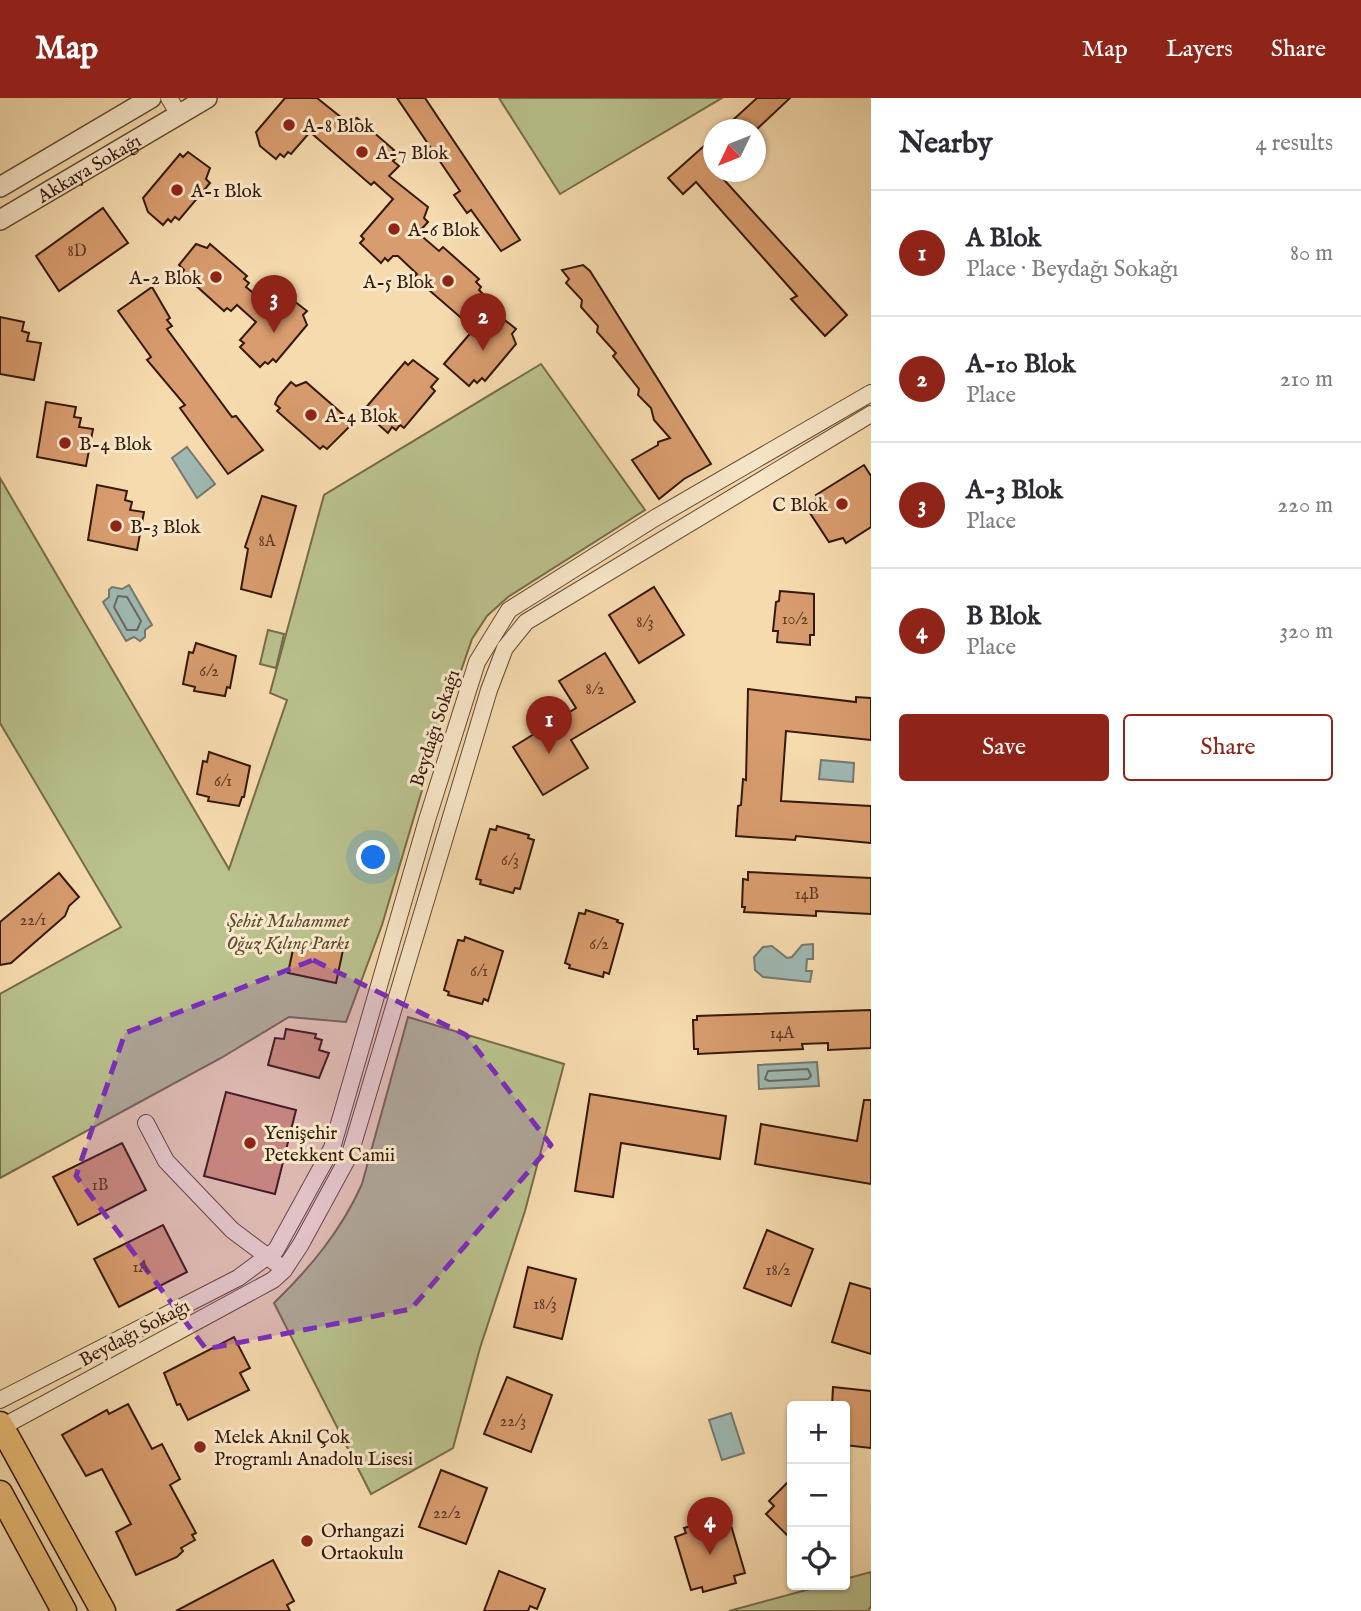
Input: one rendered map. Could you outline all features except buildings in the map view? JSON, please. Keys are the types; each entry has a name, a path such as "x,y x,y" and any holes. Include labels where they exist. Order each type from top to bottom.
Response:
{"main road":[{"path":"1,1426 103,1611"},
{"path":"0,1493 64,1611"}],"street":[{"name":"Akkaya Sokağı","path":"0,187 151,98"},
{"name":"Akkaya Sokağı","path":"0,220 174,106 207,98"},
{"name":"Beydağı Sokağı","path":"0,1400 238,1278 276,1250 332,1148 427,820 473,675 488,641 509,610 655,518 871,393"},
{"name":"Beydağı Sokağı","path":"1,1426 254,1291 284,1270 350,1154 489,690 505,648 526,622 871,414"},
{"path":"146,1123 166,1161 232,1230 284,1270"}],"highlighted area":[{"path":"313,960 466,1035 551,1145 411,1309 206,1349 76,1176 125,1033"}],"green space":[{"path":"499,98 722,98 560,194"},
{"name":"Şehit Muhammet Oğuz Kılınç Parkı","path":"541,364 645,510 508,597 487,616 472,639 436,743 382,925 346,1022 289,1017 221,1058 0,1178 0,994 121,927 0,723 0,478 229,869 287,700 270,693 324,495"},
{"path":"268,630 284,634 276,668 260,664"},
{"path":"408,1017 564,1064 525,1211 480,1348 453,1448 371,1494 274,1303 324,1248 362,1184"},
{"path":"871,1572 871,1606 868,1611 729,1611 807,1590 850,1590 850,1578"}],"water":[{"path":"187,447 215,484 197,498 172,458"},
{"path":"129,585 152,625 145,630 145,637 140,641 134,637 126,641 103,602 109,597 112,587 122,589"},
{"path":"821,760 854,763 853,782 819,779"},
{"path":"813,944 813,959 807,959 806,971 812,971 810,982 763,977 755,970 754,957 763,947 772,946 787,958 792,957 802,945"},
{"path":"817,1062 819,1086 759,1089 758,1065"},
{"path":"731,1413 744,1453 722,1460 709,1420"}],"place":[{"name":"A-8 Blok","path":"289,125"},
{"name":"A-7 Blok","path":"362,152"},
{"name":"A-1 Blok","path":"177,190"},
{"name":"A-6 Blok","path":"394,229"},
{"name":"A-2 Blok","path":"216,277"},
{"name":"A-5 Blok","path":"448,281"},
{"name":"A-3 Blok","path":"274,333"},
{"name":"A-10 Blok","path":"483,351"},
{"name":"A-4 Blok","path":"311,415"},
{"name":"B-4 Blok","path":"65,443"},
{"name":"C Blok","path":"842,504"},
{"name":"B-3 Blok","path":"116,526"},
{"name":"A Blok","path":"549,754"},
{"name":"Yenişehir Petekkent Camii","path":"250,1143"},
{"name":"Melek Aknil Çok Programlı Anadolu Lisesi","path":"200,1447"},
{"name":"Orhangazi Ortaokulu","path":"307,1541"},
{"name":"B Blok","path":"710,1555"}]}
